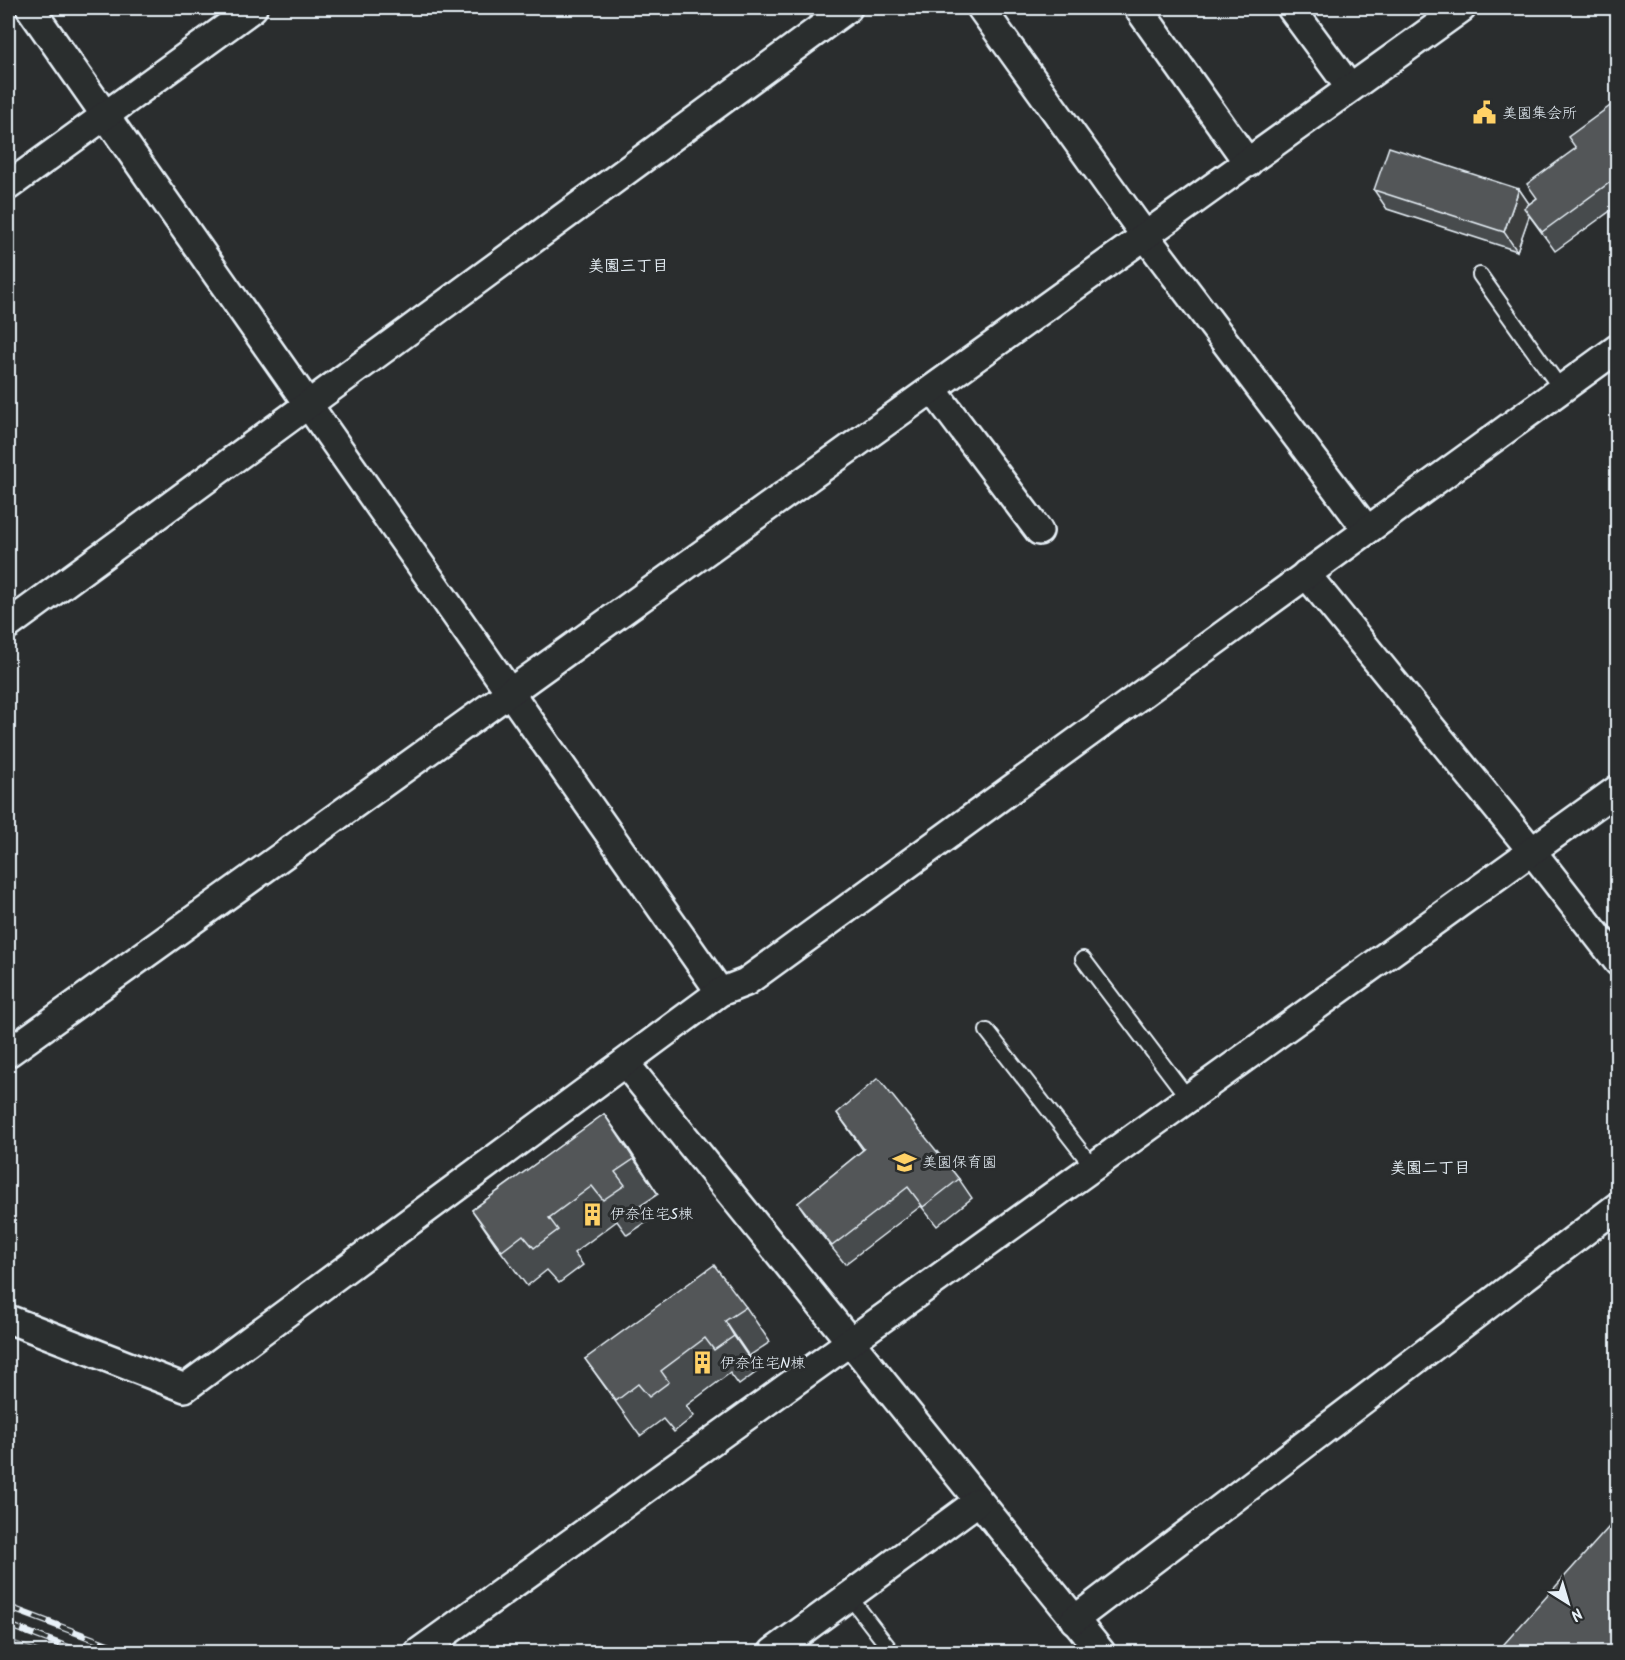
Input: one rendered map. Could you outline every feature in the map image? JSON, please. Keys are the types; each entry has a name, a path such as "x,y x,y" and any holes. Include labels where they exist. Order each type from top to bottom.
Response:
{"street":[{"path":"30,8 720,992"},
{"path":"8,186 253,8"},
{"path":"8,625 307,403 848,8"},
{"path":"981,8 1146,237 1368,530"},
{"path":"1138,8 1248,163"},
{"path":"1291,8 1350,88"},
{"path":"8,1053 1146,237 1456,9"},
{"path":"8,1319 184,1388 720,992 746,982 1617,348"},
{"path":"933,390 1039,531"},
{"path":"1306,574 1531,850 1617,962"},
{"path":"419,1653 1617,789"},
{"path":"625,1063 849,1344 1101,1653"},
{"path":"1074,1620 1617,1206"},
{"path":"773,1653 977,1502"}],"lane":[{"path":"1480,275 1561,389"},
{"path":"1083,959 1188,1098"},
{"path":"987,1031 1093,1167"},
{"path":"849,1596 892,1653"}],"shaded area":[{"path":"8,1639 43,1652 8,1652"}],"building":[{"path":"1617,101 1617,177 1542,232 1524,208 1537,198 1527,184 1576,148 1568,137"},
{"path":"1389,147 1519,189 1504,232 1374,190"},
{"path":"878,1078 959,1179 923,1207 908,1187 832,1246 798,1203 864,1149 837,1113"},
{"path":"604,1114 634,1159 615,1172 625,1185 603,1200 592,1186 549,1218 558,1230 534,1248 523,1235 502,1251 472,1210"},
{"path":"714,1265 746,1307 725,1321 734,1336 714,1350 705,1338 661,1371 669,1382 649,1397 638,1384 616,1401 585,1359"},
{"path":"1617,1518 1617,1653 1496,1653"}],"railway":[{"path":"8,1607 128,1652"},
{"path":"8,1625 81,1652"}],"place":[{"name":"美園集会所","path":"1484,113"},
{"name":"美園保育園","path":"904,1162"},
{"name":"伊奈住宅S棟","path":"592,1214"},
{"name":"伊奈住宅N棟","path":"702,1363"}],"district":[{"name":"美園三丁目","path":"628,265"},
{"name":"美園二丁目","path":"1430,1167"}]}
